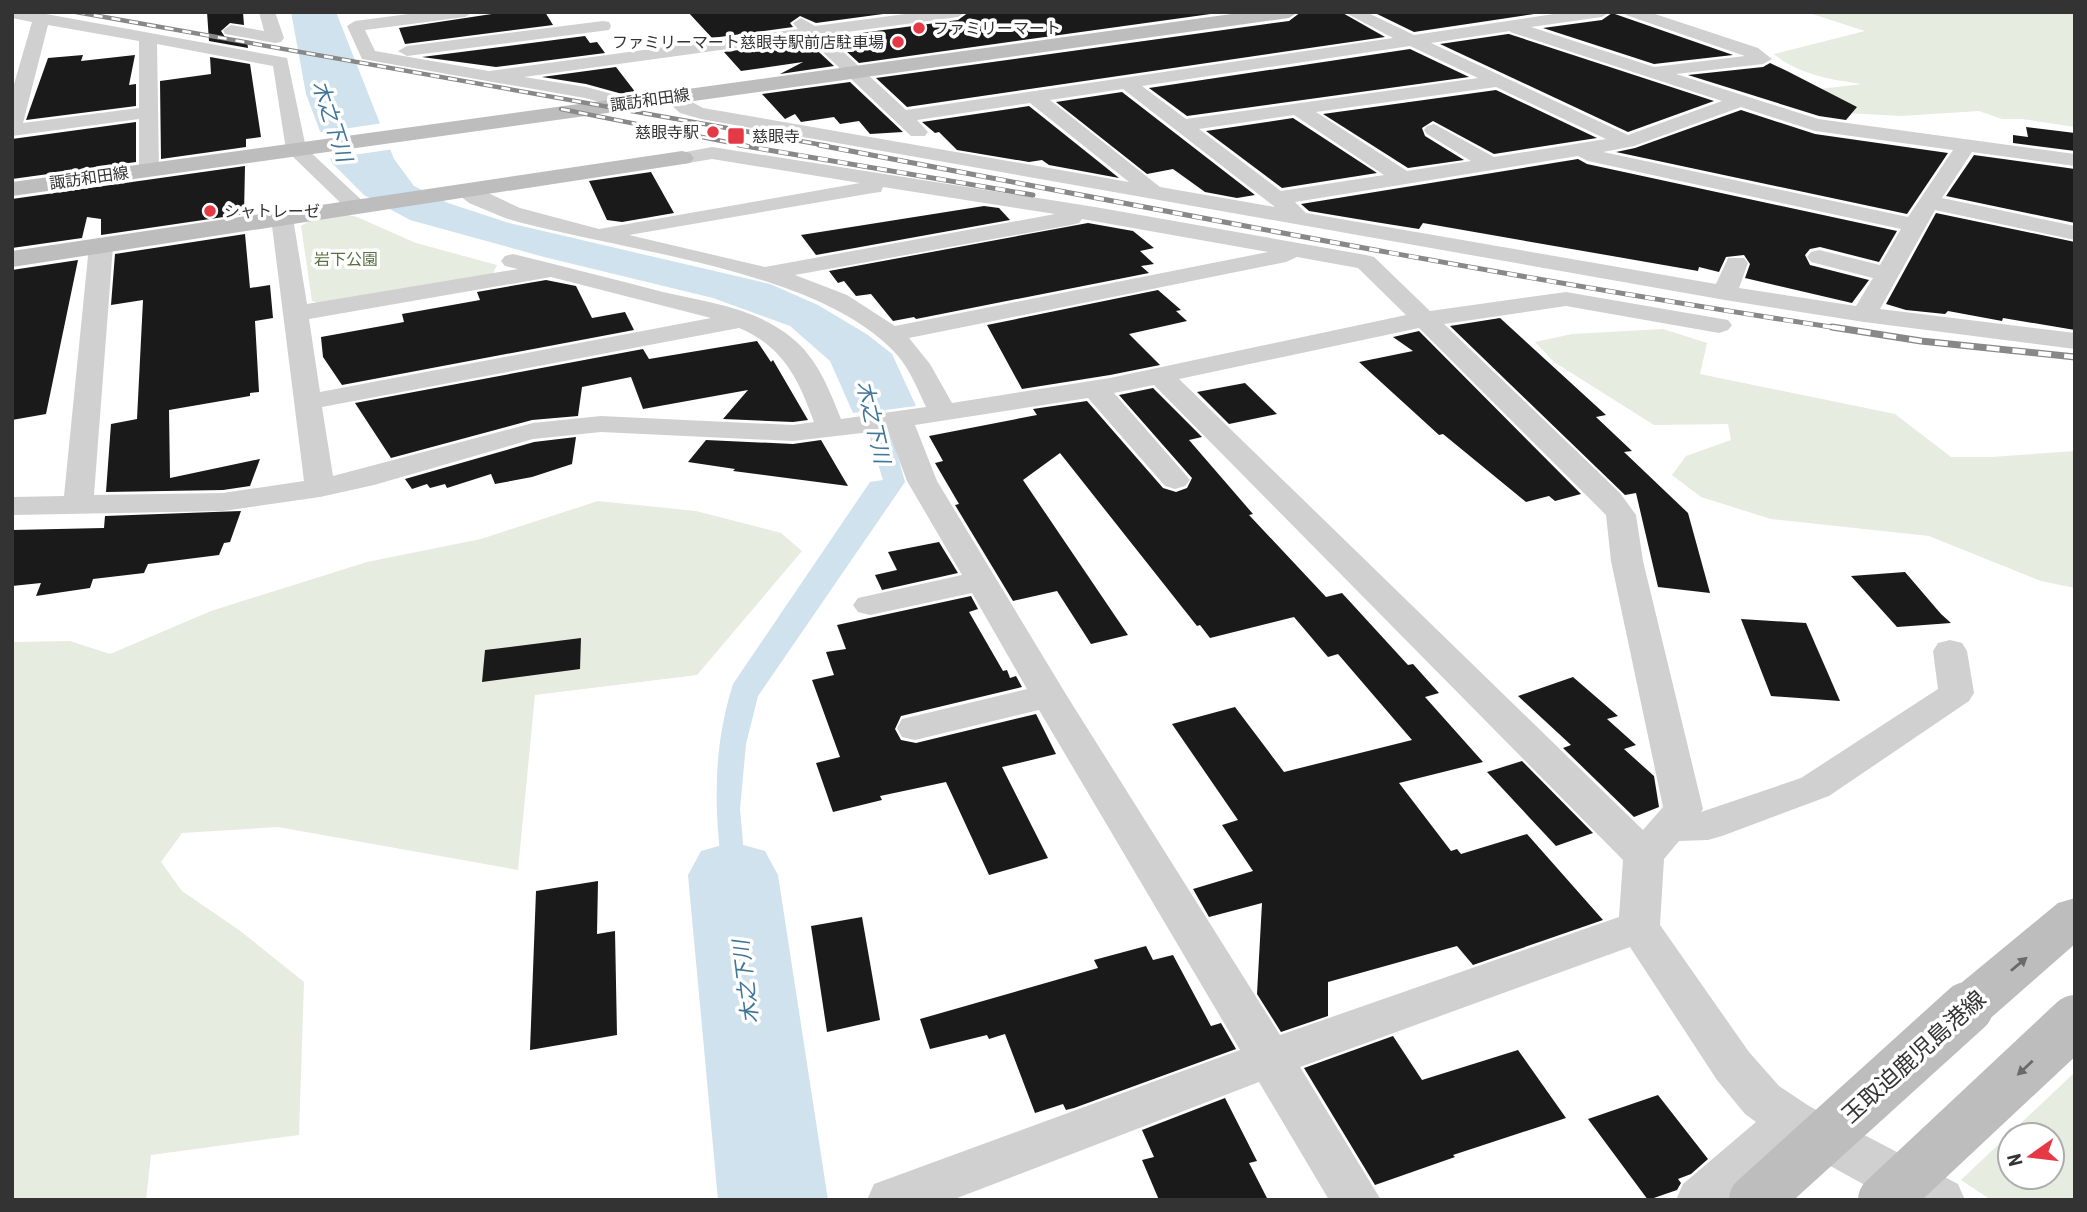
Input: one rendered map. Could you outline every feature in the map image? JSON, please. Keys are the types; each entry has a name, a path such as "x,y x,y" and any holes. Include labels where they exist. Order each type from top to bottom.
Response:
{"street":[{"path":"210,26 275,38 267,12"},
{"path":"788,12 857,72 939,154"},
{"path":"374,56 611,35 811,32 958,12"},
{"name":"諏訪和田線","path":"12,189 1289,12"},
{"path":"1352,12 1627,142"},
{"path":"902,116 1602,12"},
{"path":"1632,12 1752,52 1763,59 1652,72"},
{"path":"12,13 281,62 304,149 366,206"},
{"path":"457,13 355,26 368,55 586,93 624,103"},
{"path":"41,19 18,85 12,128 149,112"},
{"path":"1510,26 1815,125 2075,160"},
{"path":"489,76 611,35"},
{"path":"148,38 149,170"},
{"path":"1182,125 1498,81"},
{"path":"1127,83 1366,262 1609,499 1621,515 1627,561 1682,809 1644,856 1639,928 1733,1066 1762,1100 1792,1121 1940,1200"},
{"path":"1033,96 1155,192"},
{"path":"671,97 687,109 701,113 1725,293 1864,315 2075,341"},
{"path":"1278,198 1627,142 1740,101"},
{"path":"1298,109 1403,178"},
{"path":"1434,130 1491,164"},
{"path":"1864,315 1914,226 1966,146"},
{"path":"1571,151 1914,226"},
{"path":"12,259 712,153 1096,214 1366,262"},
{"path":"592,234 899,182"},
{"path":"457,192 489,207 592,234 767,274 827,295 891,334 921,370 943,413"},
{"path":"1929,202 2072,232 2058,257"},
{"path":"767,274 1096,214"},
{"path":"282,218 320,488"},
{"path":"78,504 101,246"},
{"path":"891,334 1303,251"},
{"path":"1819,257 1887,274"},
{"path":"513,261 741,320 784,343 801,363 838,427"},
{"path":"1725,293 1735,263"},
{"path":"294,314 553,271"},
{"path":"12,506 223,502 320,488 374,476 492,440 533,431 601,424 793,433 894,420 1095,388 1424,318 1566,299 1719,325"},
{"path":"308,401 741,320"},
{"path":"1159,375 1644,856"},
{"path":"1095,388 1175,480"},
{"path":"894,420 922,481 981,581 1356,1200"},
{"path":"870,606 981,581"},
{"path":"1667,827 1708,826 1815,787 1956,693 1951,651"},
{"path":"915,728 1049,695"},
{"name":"玉取迫鹿児島港線","path":"1755,1200 1967,1008 2075,916"},
{"path":"892,1200 1271,1058 1639,928"},
{"path":"1884,1200 2075,1021"},
{"path":"1701,1200 1792,1121"}],"green space":[{"path":"1806,12 2075,12 2075,127 2022,119 2002,119 1979,111 1901,116 1846,113 1803,91 1862,84 1804,71 1774,54 1865,31"},
{"name":"岩下公園","path":"347,215 416,243 497,265 492,275 322,304 312,301 301,226 311,220"},
{"path":"1663,329 1707,343 1700,374 1895,414 1951,457 2075,451 2075,588 2041,581 1929,536 1771,519 1701,497 1672,475 1686,456 1731,440 1728,424 1654,425 1554,362 1535,342 1572,334"},
{"path":"598,501 696,511 781,533 802,551 697,675 535,695 518,870 278,827 182,833 161,862 182,891 239,930 304,982 299,1135 151,1155 146,1200 12,1200 12,642 70,641 110,654 211,611 367,562 481,539"},
{"path":"2075,1072 2075,1200 1991,1200 1961,1180 1996,1147 1996,1191 2066,1191 2066,1121 2023,1121"}],"water":[{"path":"291,12 336,12 394,159 414,186 448,203 509,223 770,284 818,305 868,335 892,354 916,406 885,410 905,482 758,696 746,744 740,809 747,888 760,974 739,977 727,903 718,830 717,794 723,721 733,684 870,482 883,480 862,412 853,413 830,361 790,326 713,298 544,257 410,220 364,195 332,163 306,94"}],"pier":[{"path":"383,123 394,149 326,159 317,133"}],"building":[{"path":"207,12 243,12 244,25 230,23 221,31 225,37 247,41 248,48 209,41"},
{"path":"505,12 545,12 553,25 405,44 399,28"},
{"path":"688,12 898,12 816,23 800,16 790,23 793,27 712,38"},
{"path":"969,12 1225,12 859,63 831,37 958,20"},
{"path":"1301,12 1341,12 1385,37 907,107 876,78 1289,21"},
{"path":"1373,12 1548,12 1414,32"},
{"path":"1612,13 1733,55 1654,64 1543,28 1602,20"},
{"path":"1508,34 1714,101 1628,132 1440,44"},
{"path":"585,36 590,43 597,42 605,53 496,67 422,57"},
{"path":"807,41 834,66 780,74 803,62 741,71 724,52"},
{"path":"1410,49 1469,77 1187,116 1149,88"},
{"path":"83,55 81,61 135,55 129,85 136,84 136,106 26,120 48,58"},
{"path":"210,57 250,64 261,137 246,139 246,147 161,159 160,81 211,74"},
{"path":"1770,63 1857,107 1846,120 1819,116 1688,75 1763,67"},
{"path":"616,67 636,93 626,95 586,84 542,77"},
{"path":"850,82 903,132 870,134 859,121 840,124 834,117 801,122 795,114 785,119 762,94"},
{"path":"1496,90 1597,138 1494,154 1433,121 1422,128 1425,136 1464,160 1408,168 1323,114"},
{"path":"1122,92 1255,195 1237,198 1205,192 1173,169 1147,174 1056,102"},
{"path":"1029,106 1119,178 1049,165 1042,160 1029,162 957,150 939,132 935,133 922,122"},
{"path":"1741,110 1815,134 1948,153 1907,214 1616,152 1635,148"},
{"path":"1293,118 1377,173 1282,188 1206,131"},
{"path":"136,122 136,162 12,179 12,139"},
{"path":"2026,127 2075,133 2075,151 2013,143 2013,135 2028,137"},
{"path":"1974,155 2075,169 2075,223 1946,196"},
{"path":"1578,159 1587,164 1897,231 1879,262 1820,247 1810,249 1805,255 1810,265 1869,280 1852,303 1745,278 1750,264 1744,255 1726,257 1719,272 1699,267 1698,271 1423,223 1419,229 1309,211 1301,204"},
{"path":"245,166 244,214 101,235 101,219 87,217 82,238 12,248 12,199"},
{"path":"651,172 674,213 622,222 607,220 589,181"},
{"path":"984,206 999,208 1010,220 816,255 801,235"},
{"path":"1936,213 2075,242 2075,330 1948,311 1945,314 1906,310 1886,304"},
{"path":"1088,223 1133,231 1154,248 1140,251 1154,264 1141,266 1149,273 916,319 914,317 893,321 871,294 856,296 844,281 838,283 829,271"},
{"path":"245,234 250,288 270,285 273,318 255,321 259,392 250,393 250,396 169,410 170,478 260,459 250,486 223,490 106,492 111,424 137,419 143,300 111,305 115,254"},
{"path":"78,260 46,414 12,420 12,270"},
{"path":"546,280 576,286 592,318 625,312 634,330 342,385 323,357 321,337 404,322 402,314 480,300 477,292"},
{"path":"1158,290 1181,310 1176,311 1187,321 1129,334 1160,365 1022,389 987,325"},
{"path":"1500,318 1606,415 1596,417 1632,451 1624,452 1688,513 1710,593 1658,587 1636,493 1625,495 1450,326"},
{"path":"1419,331 1581,494 1555,501 1549,496 1526,502 1443,434 1439,435 1359,362 1413,351 1393,337"},
{"path":"757,341 771,362 773,360 808,420 793,422 723,419 748,390 643,409 631,377 582,387 578,416 532,420 391,458 355,403 643,349 649,359"},
{"path":"1245,383 1277,414 1229,424 1197,392"},
{"path":"1153,388 1202,437 1189,440 1253,514 1249,515 1326,597 1342,593 1408,665 1413,664 1439,693 1425,697 1483,762 1399,783 1451,851 1457,849 1461,854 1527,834 1603,920 1473,965 1457,946 1328,982 1328,1016 1281,1032 1257,994 1262,903 1209,917 1193,889 1253,871 1222,825 1238,820 1172,724 1235,707 1284,772 1412,740 1338,654 1328,657 1294,617 1210,638 1200,625 1197,626 1060,453 1023,480 1128,635 1091,644 1057,591 1013,601 955,505 959,504 935,463 943,461 929,436 1037,415 1033,409 1087,401 1163,488 1176,492 1187,488 1192,478 1119,395"},
{"path":"576,437 572,464 532,477 495,484 491,474 447,488 445,484 430,488 427,484 412,489 405,479 534,442"},
{"path":"706,440 793,444 821,440 848,486 733,471 735,469 688,462"},
{"path":"241,511 230,542 224,543 219,555 148,564 144,573 93,579 90,588 36,596 41,583 12,586 12,530 104,528 105,516"},
{"path":"939,542 958,573 882,590 875,575 897,570 888,552"},
{"path":"1905,572 1951,623 1897,627 1851,576"},
{"path":"971,596 978,609 969,612 1003,671 1007,670 1010,678 1016,676 1022,687 901,716 895,729 901,740 916,743 1036,714 1056,754 1002,767 1048,858 989,875 946,782 880,796 882,800 833,812 816,763 840,757 812,680 834,675 826,652 846,649 837,625"},
{"path":"1741,619 1806,623 1840,701 1771,696"},
{"path":"581,638 580,669 482,682 485,650"},
{"path":"1573,677 1618,716 1607,719 1636,745 1624,749 1654,776 1659,807 1634,817 1563,748 1571,745 1518,696"},
{"path":"1522,761 1593,833 1556,846 1487,772"},
{"path":"598,881 597,934 615,931 617,1035 530,1050 536,891"},
{"path":"862,917 880,1020 827,1032 811,926"},
{"path":"1146,946 1153,960 1173,955 1211,1026 1221,1023 1236,1049 1074,1108 1066,1110 1063,1104 1035,1113 1005,1034 989,1039 987,1035 930,1049 920,1019 1098,968 1094,960"},
{"path":"1393,1036 1422,1080 1518,1050 1566,1118 1453,1155 1455,1157 1375,1185 1304,1068"},
{"path":"1658,1095 1708,1159 1691,1174 1678,1179 1681,1183 1677,1190 1648,1200 1588,1119"},
{"path":"1225,1098 1257,1161 1249,1163 1268,1200 1159,1200 1142,1160 1154,1157 1142,1130"}],"waterway":[{"name":"木之下川","path":"733,875 773,1200"}],"railway":[{"path":"76,12 828,146"},
{"path":"561,109 747,146"},
{"path":"739,145 1033,195"},
{"path":"819,145 1459,265 1844,329"},
{"path":"1832,327 1921,341 2075,357"}],"place":[{"name":"ファミリーマート","path":"919,28"},
{"name":"ファミリーマート慈眼寺駅前店駐車場","path":"898,42"},
{"name":"慈眼寺駅","path":"713,132"},
{"name":"慈眼寺","path":"736,136"},
{"name":"シャトレーゼ","path":"210,211"}]}
